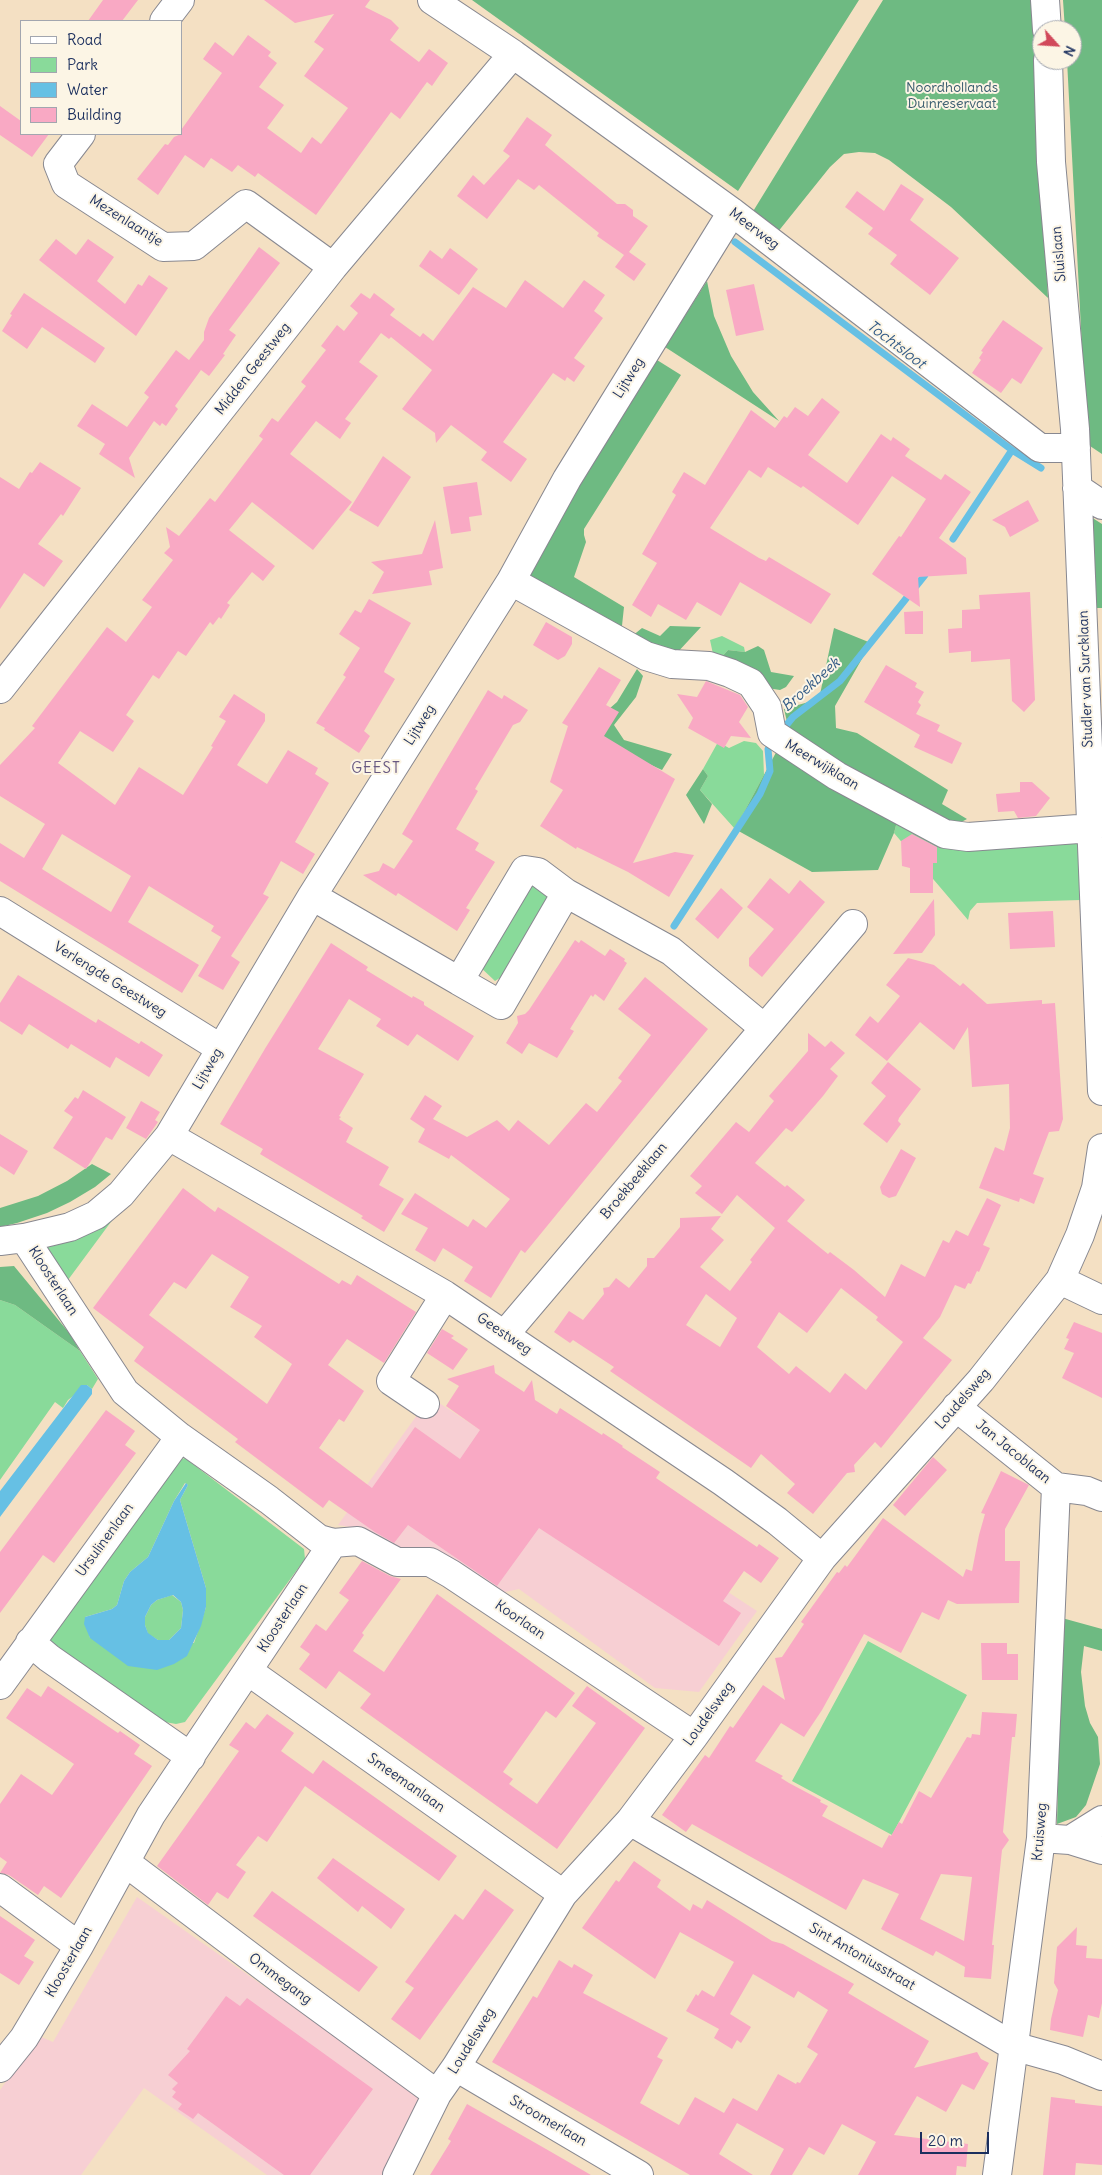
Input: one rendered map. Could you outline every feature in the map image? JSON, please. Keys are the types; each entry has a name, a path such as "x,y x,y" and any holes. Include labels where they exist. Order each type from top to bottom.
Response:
{"street":[{"path":"165,20 180,0"},
{"name":"Meerweg","path":"432,0 513,54 732,212 1040,448 1076,448"},
{"path":"1045,0 1046,20"},
{"name":"Midden Geestweg","path":"0,689 333,267 513,54"},
{"name":"Sluislaan","path":"1048,70 1050,162 1076,448"},
{"name":"Mezenlaantje","path":"80,135 58,164 66,184 163,247 194,246 246,204 333,267"},
{"name":"Lijtweg","path":"12,1239 70,1227 96,1215 120,1194 169,1136 312,896 511,581 567,479 732,212"},
{"name":"Studler van Surcklaan","path":"1076,448 1102,1091"},
{"path":"1078,488 1102,506"},
{"name":"Meerwijklaan","path":"511,581 646,656 672,664 709,666 751,683 767,707 778,738 837,776 945,834 968,837 1092,828"},
{"path":"459,981 525,870 538,872 566,893 672,951 764,1028"},
{"path":"312,896 502,1005 566,893"},
{"name":"Verlengde Geestweg","path":"0,911 220,1048"},
{"name":"Broekbeeklaan","path":"505,1334 853,924"},
{"name":"Geestweg","path":"169,1136 445,1295 723,1482 777,1521 822,1558"},
{"path":"1102,1148 1096,1188 1080,1236 1060,1280 1102,1300"},
{"name":"Kloosterlaan","path":"0,2068 24,2038 80,1946 151,1815 333,1543 319,1539 269,1500 180,1437 126,1392 12,1239"},
{"name":"Loudelsweg","path":"397,2175 437,2094 456,2067 563,1894 630,1821 694,1736 822,1558 981,1380 1060,1280"},
{"path":"425,1404 391,1381 445,1295"},
{"name":"Jan Jacoblaan","path":"956,1407 1056,1487 1087,1492 1102,1497"},
{"name":"Ursulinenlaan","path":"0,1684 180,1437"},
{"name":"Kruisweg","path":"997,2175 1041,1838 1056,1487"},
{"name":"Koorlaan","path":"333,1543 358,1541 397,1562 430,1562 451,1574 694,1736"},
{"path":"30,1642 49,1658 191,1757"},
{"name":"Smeemanlaan","path":"248,1671 563,1894"},
{"path":"1070,1840 1102,1820"},
{"name":"Sint Antoniusstraat","path":"630,1821 1013,2046 1063,2060 1102,2076"},
{"path":"1041,1838 1070,1840 1102,1850"},
{"name":"Ommegang","path":"125,1862 437,2094"},
{"path":"0,1888 80,1946"},
{"name":"Stroomerlaan","path":"456,2067 640,2175"}],"shaded area":[{"path":"430,1397 757,1611 699,1692 655,1688 519,1589 496,1594 388,1548 356,1528 338,1525"},
{"path":"137,1897 420,2096 383,2175 267,2175 144,2088 81,2175 0,2175 0,2090 39,2036 53,2042"}],"green space":[{"path":"472,0 859,0 738,191"},
{"name":"Noordhollands Duinreservaat","path":"883,0 1032,0 1032,70 1036,70 1048,298 951,207 889,160 875,153 859,152 844,154 830,167 777,233 752,213"},
{"path":"1063,0 1102,0 1102,454 1087,444 1068,70 1082,70 1082,20 1064,20"},
{"path":"707,281 714,316 731,356 753,392 779,421 665,347"},
{"path":"657,360 681,375 584,529 586,542 574,577 624,607 621,635 524,575"},
{"path":"1091,517 1102,524 1102,608 1096,608"},
{"path":"670,626 701,627 676,654 631,637 642,628 660,636"},
{"path":"834,628 871,643 835,706 836,728 857,733 948,790 942,804 967,819 948,829 791,739 784,709 819,699"},
{"path":"722,636 744,647 745,652 728,650 719,660 713,654 710,640"},
{"path":"758,646 764,650 771,672 794,676 786,687 780,690 767,688 719,660 728,650 745,652"},
{"path":"637,669 643,676 636,697 614,725 624,740 672,754 662,770 592,738 609,709 617,702"},
{"path":"744,741 756,743 763,751 764,775 735,829 700,790 708,776 703,769 718,742 729,748"},
{"path":"780,745 899,814 894,833 878,870 812,872 735,829"},
{"path":"703,769 708,776 700,790 712,804 704,824 686,795"},
{"path":"899,814 943,838 1077,837 1081,900 977,903 970,911 968,920 894,833"},
{"path":"530,883 551,892 549,903 506,974 495,981 478,965"},
{"path":"92,1164 111,1174 95,1187 47,1213 0,1227 0,1208 38,1196 67,1181"},
{"path":"119,1211 65,1284 35,1245"},
{"path":"14,1266 70,1334 80,1351 15,1305 0,1300 0,1267"},
{"path":"0,1300 15,1305 80,1351 98,1379 92,1389 87,1385 68,1400 63,1408 55,1402 0,1480"},
{"path":"185,1458 304,1549 305,1559 185,1722 176,1724 165,1722 52,1644 49,1635 178,1460","holes":["185,1483 188,1485 180,1500 206,1588 206,1607 194,1643 90,1638 85,1617 112,1609 117,1605 124,1581 130,1572 148,1557 174,1501"]},
{"path":"172,1595 181,1602 183,1610 181,1628 169,1640 158,1640 148,1634 145,1617 151,1605 157,1600"},
{"path":"1062,1618 1102,1629 1102,1651 1084,1646 1081,1672 1085,1706 1090,1723 1098,1737 1100,1764 1086,1805 1076,1817 1057,1824"},
{"path":"868,1641 967,1695 892,1835 792,1781"}],"water":[{"path":"81,1385 87,1385 92,1389 92,1394 0,1517 0,1491"},
{"path":"186,1483 188,1485 180,1500 206,1588 206,1607 201,1626 187,1656 174,1664 157,1670 128,1666 90,1638 84,1624 85,1617 112,1609 117,1605 124,1581 130,1572 148,1557 174,1501","holes":["173,1595 181,1602 183,1610 181,1628 169,1640 158,1640 148,1633 145,1617 151,1605 157,1600"]}],"building":[{"path":"103,0 138,0 123,20 89,20"},
{"path":"264,0 370,0 365,7 391,20 399,28 390,40 419,62 429,49 448,63 432,86 427,82 400,119 391,112 316,215 258,173 255,177 238,165 232,172 211,158 204,168 185,155 158,195 137,179 165,144 168,145 174,137 182,135 182,129 222,73 203,59 215,42 233,56 248,35 271,52 268,56 277,63 259,87 284,105 267,128 301,153 312,137 321,144 348,108 304,76 324,49 314,42 334,14 295,23"},
{"path":"0,106 20,120 20,135 48,135 32,157 0,135"},
{"path":"527,117 552,135 545,145 617,204 625,204 633,210 633,216 648,226 629,252 646,264 634,281 615,267 624,255 597,236 599,233 539,185 534,190 518,179 487,219 457,196 473,175 484,185 510,156 503,151"},
{"path":"901,184 924,199 910,220 959,258 930,295 890,264 897,255 868,234 873,228 845,207 857,191 884,211"},
{"path":"56,239 76,255 88,239 114,257 97,281 125,304 138,284 142,286 149,275 168,288 136,336 39,260"},
{"path":"259,247 280,263 229,330 236,335 223,354 225,355 209,376 201,370 175,406 178,409 166,426 162,423 160,426 154,421 129,458 135,478 99,454 105,444 77,426 92,404 127,427 149,397 144,393 176,350 189,360 204,340 204,332 209,318"},
{"path":"450,248 478,269 459,295 419,266 430,250 442,259"},
{"path":"525,280 563,308 584,280 605,295 594,311 603,318 574,358 585,366 574,382 567,377 565,381 553,373 503,442 527,459 511,482 481,460 487,452 451,425 436,443 435,433 402,409 432,370 391,337 389,339 381,333 359,362 378,376 345,419 351,423 340,439 316,421 290,454 352,502 313,550 252,502 229,530 275,566 263,581 252,572 227,603 230,605 221,619 219,617 213,625 210,622 186,656 178,651 159,679 153,675 126,715 134,721 113,752 80,731 58,763 115,805 139,767 183,795 213,747 211,746 226,721 219,717 234,694 265,714 265,721 237,765 267,784 288,750 318,768 315,774 329,783 295,842 315,854 303,874 281,861 263,894 269,897 231,956 240,962 223,990 198,976 221,937 211,931 214,926 149,886 128,922 199,965 182,993 0,881 0,843 24,858 45,824 0,796 0,765 35,728 32,726 107,627 126,642 152,607 142,600 173,560 164,553 170,547 166,527 179,536 210,498 215,502 263,439 259,436 272,418 278,422 306,386 301,382 326,350 321,346 337,325 344,331 358,313 350,306 361,293 370,299 374,293 395,309 390,315 420,337 423,333 433,341 473,287 506,308","holes":["62,834 131,876 111,912 42,869"]},
{"path":"754,284 764,330 736,336 726,290"},
{"path":"24,293 105,348 95,363 42,327 27,349 2,331 12,315 10,314"},
{"path":"1003,320 1043,348 1021,384 1012,378 1001,393 972,373 981,360 979,358 983,352 981,351"},
{"path":"822,398 840,412 808,455 847,483 881,434 891,441 893,437 910,449 905,456 941,480 945,474 971,492 939,538 966,558 967,574 918,577 920,607 872,574 899,536 901,537 926,499 892,476 858,525 803,486 801,488 768,467 761,478 749,470 710,528 759,558 766,561 769,557 831,594 811,624 740,582 721,616 697,602 686,620 658,604 651,617 632,605 657,563 642,554 676,495 672,492 684,472 705,485 751,410 775,428 784,416 787,418 795,407 808,416"},
{"path":"383,456 411,477 378,527 349,510"},
{"path":"40,462 81,488 63,516 61,514 38,544 63,561 44,587 24,573 0,609 0,477 19,489 30,472 32,473"},
{"path":"477,482 482,515 469,517 471,531 451,534 443,487"},
{"path":"1028,500 1039,521 1010,537 1005,527 992,520"},
{"path":"435,520 443,568 429,571 432,585 372,594 384,572 371,562 422,554"},
{"path":"1030,592 1035,700 1024,712 1012,701 1010,659 971,662 971,651 949,653 948,629 962,628 962,610 980,609 979,595"},
{"path":"369,599 411,623 385,669 384,672 395,679 364,731 370,736 359,753 316,723 346,677 343,675 360,648 339,634 355,610 361,613"},
{"path":"923,611 923,634 905,634 904,612"},
{"path":"546,622 572,637 572,644 565,656 558,660 533,645"},
{"path":"886,665 917,683 915,687 924,692 918,702 921,705 916,714 940,725 937,731 962,743 952,764 914,747 920,735 864,702"},
{"path":"599,667 621,680 606,705 619,712 604,736 675,779 633,863 675,852 694,855 669,897 628,872 577,847 576,849 540,826 563,790 550,782 568,726 562,723"},
{"path":"706,681 740,695 748,707 739,722 751,738 731,736 724,748 688,728 693,718 677,694 697,697"},
{"path":"488,690 502,699 504,695 528,710 520,722 513,725 475,789 478,791 456,829 479,843 475,850 495,862 466,908 470,910 457,931 398,893 396,896 363,875 379,871 383,863 394,869 413,841 402,834"},
{"path":"1020,782 1032,782 1050,798 1036,816 1018,818 1014,811 998,812 996,794 1020,792"},
{"path":"912,834 937,847 937,863 933,863 933,893 910,893 910,868 902,866 901,841"},
{"path":"770,878 789,894 800,880 825,902 762,977 749,966 749,958 774,929 747,907"},
{"path":"721,888 743,908 718,939 695,919"},
{"path":"934,899 935,935 922,953 893,954"},
{"path":"1053,911 1055,947 1010,949 1008,913"},
{"path":"575,940 579,943 581,940 605,956 610,949 625,959 624,961 627,963 604,1001 595,994 593,997 591,995 570,1029 574,1031 557,1058 529,1043 522,1054 506,1043 518,1023 517,1016 525,1014 529,1010"},
{"path":"331,943 368,967 366,970 412,998 413,996 424,1002 424,1005 474,1036 458,1061 417,1034 408,1046 376,1026 381,1019 349,999 318,1049 364,1074 339,1119 353,1128 346,1142 389,1167 379,1185 404,1199 384,1232 361,1218 363,1216 260,1154 263,1149 220,1124"},
{"path":"908,958 934,965 960,986 963,983 987,1004 1042,1000 1042,1004 1055,1003 1063,1119 1059,1131 1049,1132 1033,1174 1044,1178 1034,1204 1020,1198 1019,1202 979,1188 995,1147 1004,1151 1010,1128 1009,1084 972,1087 968,1027 954,1050 920,1022 887,1061 855,1035 870,1016 878,1023 900,996 886,985"},
{"path":"18,975 96,1023 98,1019 139,1044 141,1041 163,1055 149,1077 116,1057 110,1068 71,1044 68,1049 29,1024 22,1035 0,1021 0,1003"},
{"path":"645,977 708,1029 525,1253 521,1250 491,1298 464,1281 473,1267 443,1248 435,1262 415,1250 428,1228 401,1214 415,1193 468,1227 473,1219 486,1228 510,1199 451,1155 449,1159 418,1142 425,1129 410,1119 425,1095 442,1106 433,1119 467,1137 497,1120 509,1131 518,1120 549,1145 586,1103 597,1112 622,1081 618,1078 651,1035 618,1009"},
{"path":"808,1033 825,1047 831,1041 845,1053 830,1069 838,1076 792,1132 786,1128 755,1163 805,1200 787,1221 828,1254 830,1252 854,1270 885,1297 901,1264 925,1277 943,1240 949,1243 956,1230 968,1236 987,1198 1001,1205 983,1245 990,1248 979,1272 977,1271 971,1284 968,1283 965,1289 955,1285 940,1317 923,1338 952,1360 881,1448 875,1442 854,1465 855,1472 847,1473 813,1514 787,1493 795,1484 761,1454 751,1468 610,1371 614,1367 573,1340 570,1343 554,1332 569,1311 583,1320 604,1294 603,1288 609,1287 616,1278 629,1288 647,1266 647,1258 654,1258 680,1227 680,1218 721,1216 711,1229 724,1240 700,1267 730,1291 752,1262 750,1260 775,1228 737,1195 722,1214 695,1193 702,1186 690,1176 736,1122 749,1132 774,1101 769,1096 808,1051","holes":["841,1288 878,1317 876,1320 903,1342 866,1390 845,1373 830,1393 796,1366 789,1374 757,1347 779,1312 807,1333","706,1294 737,1318 720,1347 686,1325"]},
{"path":"888,1062 921,1089 899,1118 898,1121 901,1124 887,1143 863,1124 886,1096 871,1083"},
{"path":"83,1090 126,1117 112,1140 106,1137 86,1169 53,1148 73,1117 64,1111 75,1097 78,1099"},
{"path":"141,1101 160,1112 155,1120 158,1122 146,1139 126,1128"},
{"path":"0,1134 28,1151 14,1175 0,1166"},
{"path":"901,1149 916,1158 896,1196 889,1198 882,1194 880,1187"},
{"path":"183,1188 215,1212 218,1207 339,1284 342,1280 351,1285 357,1275 416,1312 384,1363 347,1339 328,1365 364,1391 344,1422 339,1419 319,1448 372,1488 415,1427 460,1459 480,1430 446,1406 459,1386 447,1379 494,1365 495,1373 524,1392 532,1380 535,1400 557,1414 560,1408 602,1435 603,1433 660,1472 656,1478 757,1547 759,1544 779,1558 761,1583 744,1571 723,1601 741,1613 719,1646 539,1528 497,1586 408,1525 394,1543 329,1500 323,1508 235,1442 238,1439 134,1361 144,1347 93,1308","holes":["212,1254 249,1277 230,1307 262,1326 254,1337 292,1364 267,1404 149,1315 174,1282 186,1289"]},
{"path":"1074,1322 1102,1333 1102,1398 1062,1378 1074,1353 1064,1349 1069,1339 1066,1338"},
{"path":"442,1329 454,1336 451,1338 468,1349 453,1370 427,1353"},
{"path":"106,1410 135,1431 125,1445 136,1453 54,1563 43,1555 0,1613 0,1552"},
{"path":"933,1457 947,1470 905,1516 893,1505"},
{"path":"1001,1471 1029,1485 1005,1529 1005,1561 1020,1561 1019,1603 957,1604 948,1600 939,1620 922,1612 901,1653 864,1634 822,1710 804,1737 781,1723 755,1761 783,1776 781,1778 789,1783 821,1800 820,1802 828,1806 822,1816 882,1848 899,1822 902,1824 919,1791 931,1798 967,1737 971,1738 972,1734 980,1735 982,1712 1017,1714 1015,1737 1012,1737 1003,1832 1009,1840 1002,1850 992,1945 994,1945 991,1979 964,1977 965,1967 936,1951 933,1956 881,1929 899,1894 863,1879 846,1910 692,1824 686,1832 662,1815 705,1755 709,1758 730,1726 733,1728 763,1685 785,1700 775,1658 782,1657 804,1624 801,1622 837,1572 839,1573 845,1565 847,1567 883,1518 963,1577 966,1569 972,1571 985,1514 981,1513","holes":["941,1874 972,1877 964,1941 920,1919"]},
{"path":"362,1561 390,1576 401,1579 362,1633 364,1635 353,1651 384,1672 437,1594 575,1693 556,1718 546,1711 503,1772 513,1779 509,1784 537,1804 596,1723 572,1706 587,1686 645,1728 557,1849 360,1708 371,1694 339,1671 326,1689 299,1669 310,1654 300,1647 316,1624 326,1631 349,1600 339,1593"},
{"path":"981,1643 1007,1643 1007,1654 1018,1654 1018,1680 982,1680"},
{"path":"48,1686 118,1733 120,1731 140,1745 134,1754 152,1766 61,1898 44,1886 38,1895 9,1875 0,1873 7,1862 0,1857 0,1804 21,1774 52,1795 74,1764 6,1718 27,1688 41,1697"},
{"path":"267,1714 294,1733 281,1751 313,1774 323,1760 457,1856 439,1881 305,1786 267,1842 258,1836 236,1865 246,1872 228,1899 217,1892 208,1905 157,1866 239,1751 229,1745 246,1722 255,1729"},
{"path":"333,1858 405,1909 391,1929 362,1906 358,1912 317,1878"},
{"path":"634,1861 661,1880 657,1887 690,1911 693,1904 702,1909 707,1900 772,1941 783,1944 854,1984 848,1993 929,2041 914,2068 977,2052 981,2059 989,2063 974,2090 962,2084 946,2112 917,2096 894,2135 968,2144 966,2167 957,2166 956,2175 858,2175 876,2142 842,2124 824,2155 809,2147 792,2175 770,2175 784,2149 737,2123 719,2154 753,2175 690,2175 492,2062 533,1996 537,1998 559,1960 572,1968 574,1964 593,1975 583,1993 668,2038 657,2057 663,2060 640,2103 679,2125 695,2097 724,2113 733,2098 757,2111 778,2074 796,2084 797,2082 800,2083 818,2054 807,2047 828,2010 798,1991 794,1998 753,1974 730,2014 751,2027 741,2043 737,2040 732,2049 714,2038 719,2029 686,2011 696,1994 698,1996 702,1990 714,1997 734,1962 680,1932 655,1979 582,1928 616,1880 619,1882"},
{"path":"485,1889 514,1910 420,2040 391,2019 414,1988 405,1982 455,1914 463,1920"},
{"path":"272,1891 378,1967 359,1992 253,1916"},
{"path":"0,1916 35,1940 24,1956 34,1962 19,1985 0,1973"},
{"path":"1077,1927 1076,1945 1087,1946 1086,1958 1102,1959 1102,2003 1099,2018 1088,2015 1083,2037 1050,2030 1058,1990 1054,1983 1057,1947"},
{"path":"226,1996 240,2006 247,1998 373,2089 310,2175 284,2175 198,2113 193,2119 178,2109 182,2104 172,2097 176,2092 172,2089 178,2083 168,2075 190,2051 187,2049"},
{"path":"1051,2097 1075,2100 1075,2103 1102,2106 1102,2165 1076,2163 1075,2175 1043,2175"},
{"path":"467,2104 591,2175 430,2175 451,2141 448,2139"}],"waterway":[{"name":"Tochtsloot","path":"735,242 1012,450 1041,468"},
{"name":"Broekbeek","path":"953,539 1012,450"},
{"name":"Broekbeek","path":"780,733 793,717 840,681 925,575"},
{"name":"Broekbeek","path":"674,926 760,794 770,771 768,749 774,742"}],"district":[{"name":"GEEST","path":"376,769"}]}
